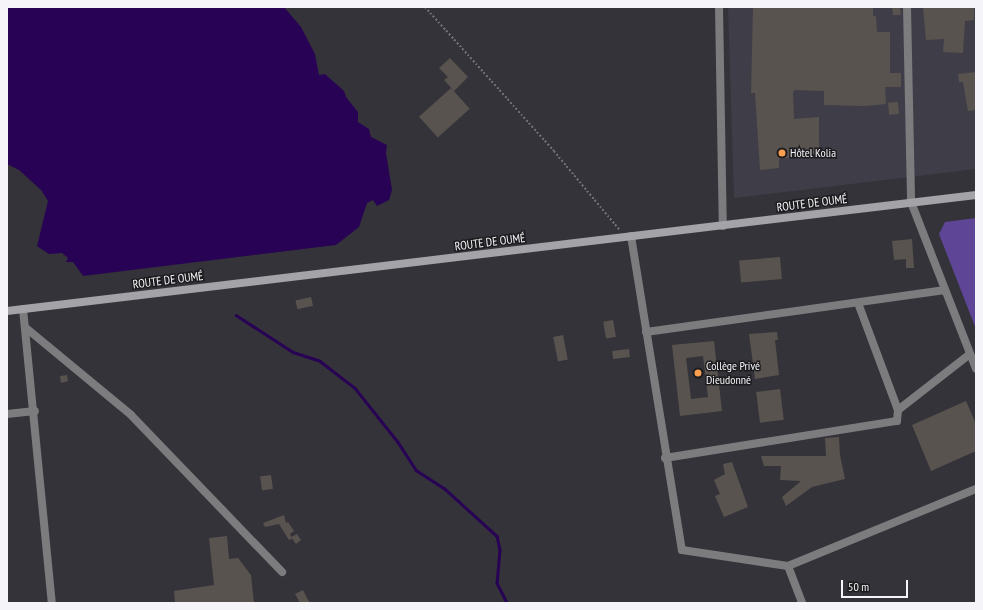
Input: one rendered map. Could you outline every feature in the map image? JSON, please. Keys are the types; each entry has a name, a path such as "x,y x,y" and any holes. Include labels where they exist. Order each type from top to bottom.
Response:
{"main road":[{"name":"ROUTE DE OUMÉ","path":"7,311 976,195"}],"street":[{"path":"719,7 723,226"},
{"path":"907,7 911,202 976,369"},
{"path":"628,237 646,332 682,550 788,566 976,489"},
{"path":"646,332 945,290"},
{"path":"666,458 897,421 898,410 858,303"},
{"path":"23,309 35,411 52,603"},
{"path":"26,328 131,415 282,572"},
{"path":"898,410 970,354"},
{"path":"7,414 35,411"},
{"path":"788,566 802,603"}],"path":[{"path":"425,7 554,150 628,237"}],"shaded area":[{"path":"7,7 284,7 301,27 315,54 319,75 325,74 344,91 346,97 358,112 358,122 369,129 371,137 387,145 386,153 392,190 389,200 377,206 373,200 367,203 359,227 336,245 83,276 73,262 66,262 68,258 62,253 49,254 37,246 48,201 41,190 19,170 7,164"},
{"path":"728,7 976,7 976,169 734,198"},
{"path":"976,218 976,329 939,234 945,222"}],"building":[{"path":"873,7 873,16 876,16 877,32 890,32 890,73 901,73 901,87 885,87 886,104 865,106 824,105 824,91 795,90 793,92 794,119 819,117 819,155 779,159 779,168 760,170 755,93 751,93 753,8"},
{"path":"892,7 900,7 901,15 893,15"},
{"path":"923,7 974,7 974,20 965,21 963,53 943,52 944,39 926,40"},
{"path":"450,58 468,77 454,91 444,80 448,77 439,68"},
{"path":"976,72 976,110 968,111 963,82 959,82 958,74"},
{"path":"451,88 470,109 438,138 419,117"},
{"path":"898,102 899,114 889,115 888,103"},
{"path":"912,239 914,268 906,268 906,259 894,260 892,241"},
{"path":"780,257 782,279 741,282 739,261"},
{"path":"311,297 313,306 297,309 295,301"},
{"path":"613,320 616,337 606,338 603,322"},
{"path":"777,332 778,340 775,340 779,375 755,379 749,334"},
{"path":"563,335 568,360 558,361 553,337"},
{"path":"714,341 722,411 680,416 672,345","holes":["703,356 708,397 691,399 686,358"]},
{"path":"629,349 630,357 613,359 612,351"},
{"path":"67,375 68,381 61,383 60,376"},
{"path":"780,389 784,420 760,423 756,392"},
{"path":"966,401 976,424 976,451 931,471 912,425"},
{"path":"839,437 840,455 845,479 812,487 786,506 782,497 801,481 780,480 781,466 764,466 761,456 826,456 825,438"},
{"path":"732,462 748,507 724,517 715,496 720,494 714,480 725,474 723,464"},
{"path":"271,475 273,489 262,490 260,477"},
{"path":"284,515 286,523 288,522 294,531 290,534 292,539 289,540 279,524 265,527 263,523"},
{"path":"297,534 301,540 296,544 291,537"},
{"path":"227,536 229,559 238,558 251,575 254,603 175,603 174,591 214,585 209,538"},
{"path":"303,590 310,603 300,603 295,594"}],"waterway":[{"path":"236,315 293,352 320,361 355,388 398,442 416,470 444,488 497,536 500,550 497,583 507,603"}],"place":[{"name":"Hôtel Kolia","path":"782,153"},
{"name":"Collège Privé Dieudonné","path":"698,373"}]}
